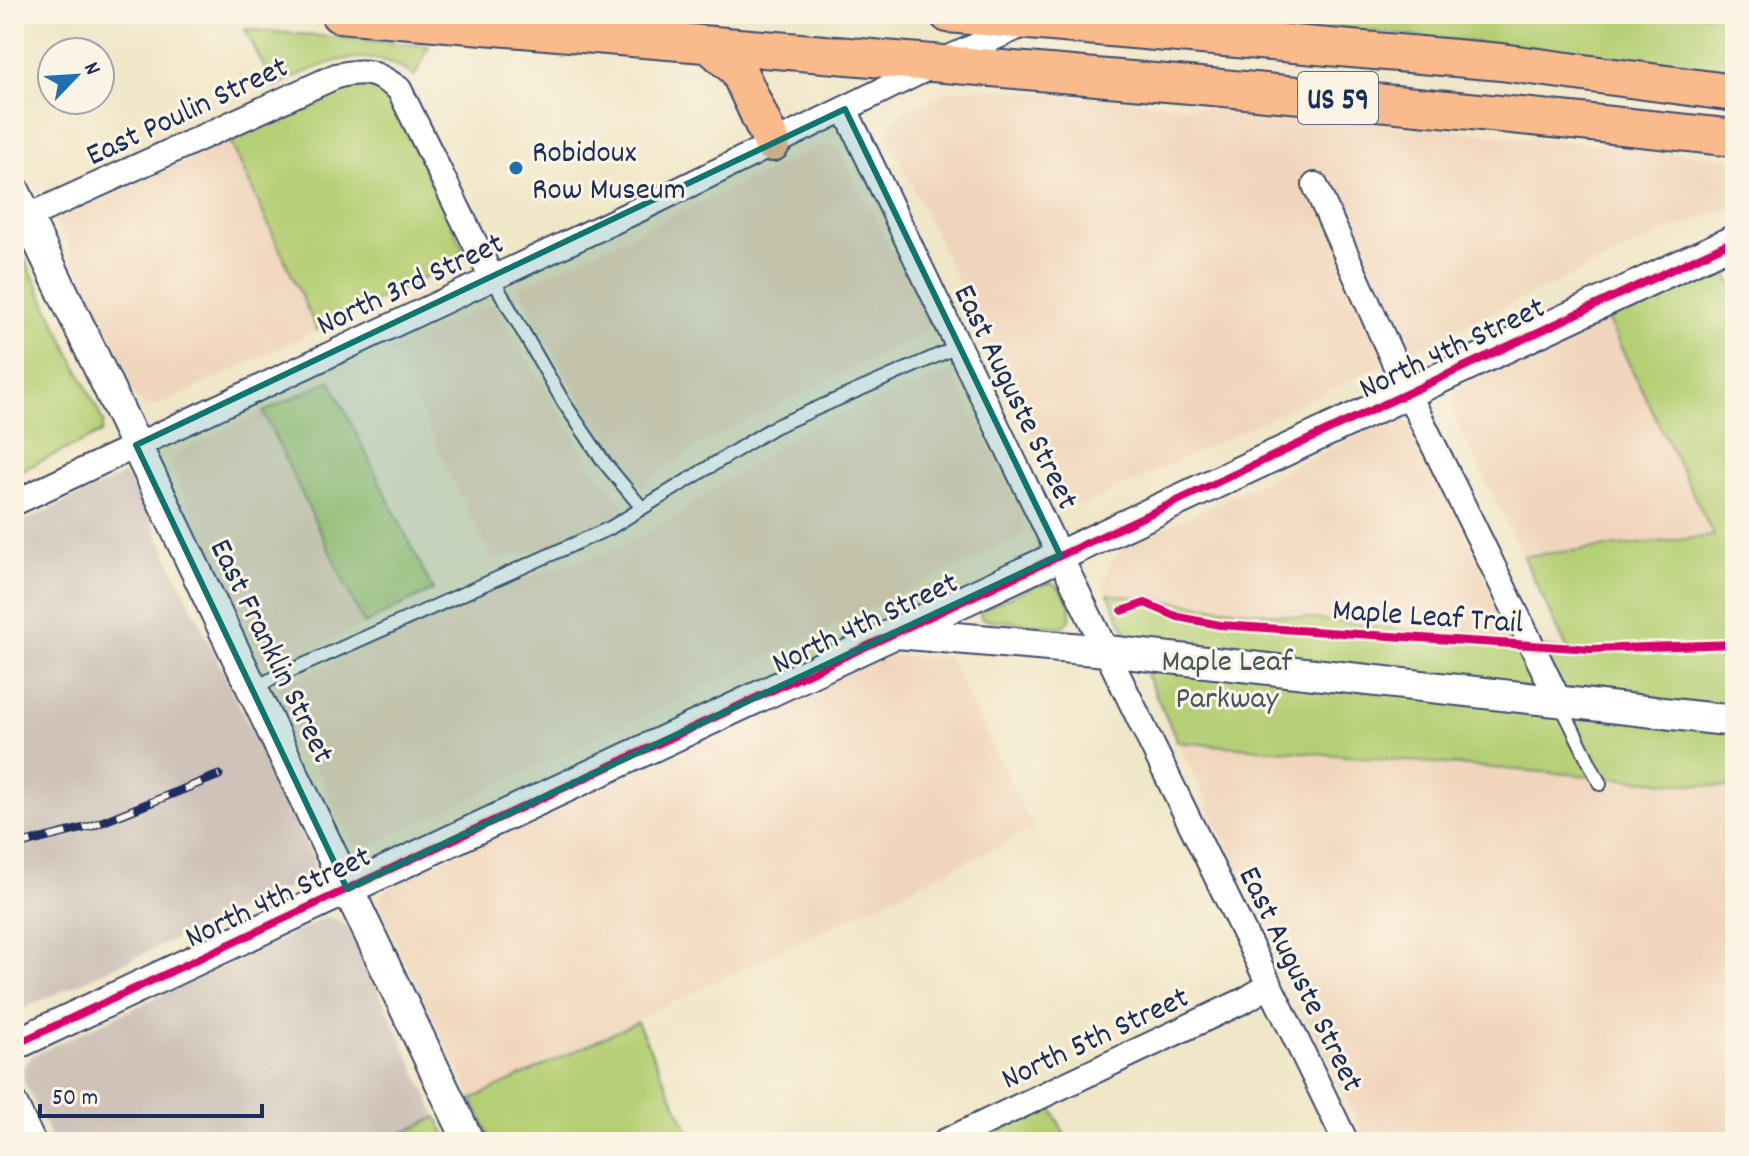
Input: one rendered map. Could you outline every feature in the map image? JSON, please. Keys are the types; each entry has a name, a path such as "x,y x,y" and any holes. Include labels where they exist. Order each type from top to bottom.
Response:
{"main road":[{"name":"US 59","path":"339,14 940,62 1503,113 1735,138"},
{"name":"US 59","path":"948,14 1037,18 1501,62 1735,93"},
{"path":"710,45 738,70 772,143"}],"street":[{"name":"North 3rd Street","path":"14,503 638,210 940,62 1037,18"},
{"name":"East Poulin Street","path":"27,217 336,76 360,71 378,74 399,89 492,278"},
{"name":"East Auguste Street","path":"845,109 957,347 1346,1142"},
{"path":"1315,185 1408,393 1560,703"},
{"name":"East Franklin Street","path":"14,190 469,1142"},
{"name":"North 4th Street","path":"14,1045 1735,240"},
{"path":"894,633 1107,651 1735,721"},
{"name":"North 5th Street","path":"944,1142 1245,1000 1270,985"},
{"path":"14,1102 33,1142"}],"lane":[{"path":"492,278 564,403 604,462 642,508"},
{"path":"252,688 610,528 774,427 957,347"},
{"path":"1560,703 1600,784"}],"highlighted area":[{"path":"845,109 1060,555 347,889 136,445"}],"shaded area":[{"path":"999,89 1735,159 1735,206 1663,233 1084,505 1069,503 1059,493 890,140 890,126 902,113 947,91"},
{"path":"230,141 317,330 158,406 146,405 137,400 56,220"},
{"path":"824,144 838,147 929,323 922,334 696,446 641,487 607,443 537,326 520,287"},
{"path":"493,303 593,468 625,509 606,526 568,541 493,561 390,350"},
{"path":"1607,319 1714,536 1523,556 1453,415 1456,390"},
{"path":"951,371 1023,516 1024,530 1015,540 371,845 358,846 349,840 278,687 475,597 625,545 664,523 798,432"},
{"path":"263,412 364,624 269,671 172,470 172,457 183,449"},
{"path":"1394,419 1406,420 1415,432 1518,645 1108,594 1103,583 1110,564 1122,548"},
{"path":"124,475 133,484 314,861 312,872 301,881 14,1013 14,526"},
{"path":"887,656 948,657 1034,829 472,1099 380,910 381,895 396,882 868,662"},
{"path":"1178,742 1735,788 1735,1142 1367,1142"},
{"path":"328,917 350,929 437,1117 385,1142 53,1142 24,1081 24,1067 32,1056"}],"green space":[{"path":"1201,14 1735,14 1735,73 1672,63"},
{"path":"245,29 429,46 415,76 385,61 353,58 326,64 274,87"},
{"path":"370,86 390,100 462,246 460,260 317,330 230,141 344,89"},
{"path":"14,237 104,423 101,433 14,474"},
{"name":"Maple Leaf Parkway","path":"1722,264 1735,290 1735,788 1178,742 1108,594 1568,650 1523,556 1714,536 1607,319"},
{"path":"330,380 433,590 364,624 263,412"},
{"path":"1052,583 1061,590 1069,604 1070,621 1062,627 982,619 979,611 1036,585"},
{"path":"637,1022 694,1142 492,1142 472,1099"},
{"path":"1051,1106 1068,1142 973,1142"},
{"path":"437,1117 449,1142 385,1142"}],"railway":[{"path":"14,846 92,826 219,775"}],"cycle path":[{"path":"14,1045 1735,240"},
{"name":"Maple Leaf Trail","path":"1122,611 1145,603 1178,617 1220,625 1591,649 1735,644"}],"place":[{"name":"Robidoux Row Museum","path":"516,168"}]}
